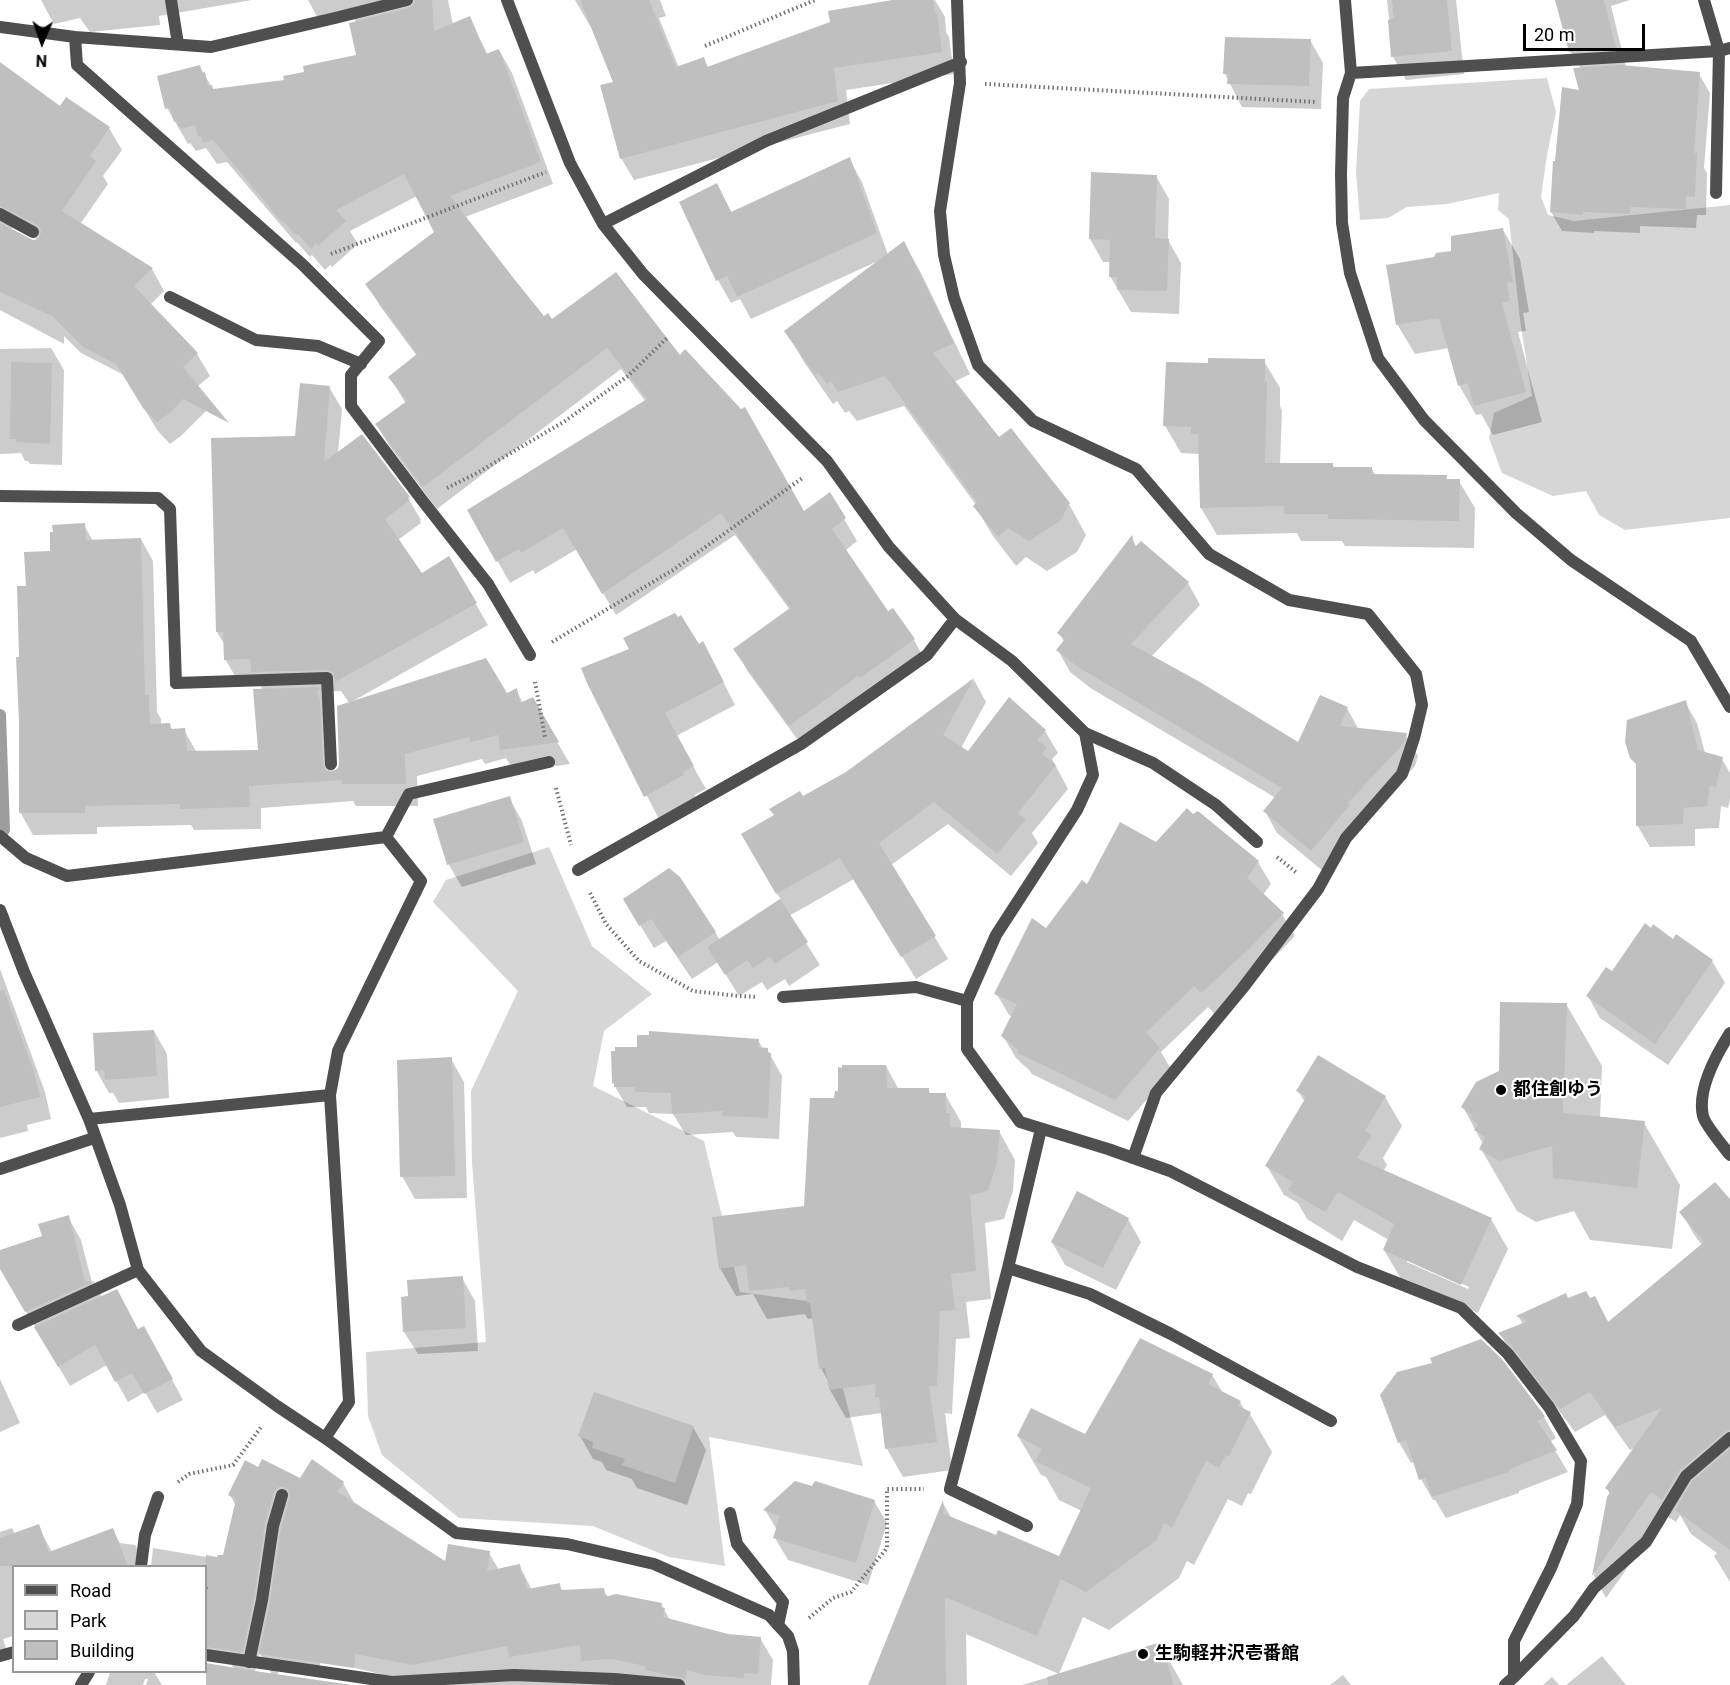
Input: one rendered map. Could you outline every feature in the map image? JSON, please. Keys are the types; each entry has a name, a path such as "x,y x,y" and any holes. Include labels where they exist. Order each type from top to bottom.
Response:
{"street":[{"path":"171,0 178,44"},
{"path":"0,27 75,37 211,47 407,0"},
{"path":"507,0 570,163 603,224 643,274 827,460 889,547 955,619 1012,662 1085,733 1153,763 1216,805 1257,842"},
{"path":"957,0 960,83 940,211 944,255 954,298 978,365 1033,421 1136,469 1209,554 1289,600 1368,614 1416,674 1422,705 1402,774 1346,838 1318,889 1242,989 1156,1093 1133,1158"},
{"path":"1345,0 1351,73 1343,98 1342,223 1350,273 1378,358 1424,420 1516,513 1571,560 1691,641 1730,707"},
{"path":"1704,0 1724,49 1716,193"},
{"path":"75,37 77,65 303,265 379,341 351,375 351,406 489,584 530,656"},
{"path":"1351,73 1724,49"},
{"path":"603,224 766,141 961,62"},
{"path":"0,214 33,231"},
{"path":"170,297 256,340 318,346 361,364"},
{"path":"0,496 158,498 170,509 176,683 327,678 330,764"},
{"path":"578,870 801,744 927,655 955,619"},
{"path":"1085,733 1093,775 1077,810 996,935 967,1001 967,1050 1020,1122 1170,1171 1357,1267 1461,1308 1508,1354 1549,1407 1581,1461 1578,1504 1551,1568 1514,1641 1509,1681"},
{"path":"386,837 409,794 549,762"},
{"path":"0,836 26,858 67,876 386,837"},
{"path":"326,1438 348,1402 330,1095 338,1051 421,881 386,837"},
{"path":"0,910 24,972 89,1119 120,1205 138,1270 201,1351 326,1438 456,1533 567,1544 654,1564 769,1615 788,1636 793,1651 794,1685"},
{"path":"783,997 916,987 967,1001"},
{"path":"1730,1033 1702,1089 1703,1118 1730,1155"},
{"path":"89,1119 330,1095"},
{"path":"1027,1526 950,1489 1008,1268 1041,1129"},
{"path":"0,1169 94,1138"},
{"path":"1008,1268 1090,1294 1172,1334 1331,1421"},
{"path":"18,1325 138,1270"},
{"path":"1509,1681 1574,1616 1594,1588 1646,1542 1686,1476 1730,1438"},
{"path":"249,1662 262,1599 273,1526 282,1495"},
{"path":"141,1565 145,1535 158,1497"},
{"path":"730,1513 736,1544 783,1602 778,1625"},
{"path":"207,1655 392,1682 514,1675 614,1679 679,1685"}],"path":[{"path":"705,46 815,0"},
{"path":"960,83 1314,102 1343,98"},
{"path":"303,265 570,163"},
{"path":"422,500 477,473 565,421 628,376 686,319"},
{"path":"530,656 673,570 827,460"},
{"path":"1257,842 1318,889"},
{"path":"158,1497 189,1474 233,1465 277,1406"},
{"path":"788,1636 832,1598 851,1592 887,1548 887,1489 950,1489"}],"green space":[{"path":"1547,78 1556,112 1541,197 1548,215 1574,221 1730,205 1730,518 1625,530 1599,515 1586,491 1553,496 1502,473 1489,438 1494,413 1532,396 1520,320 1509,219 1498,210 1499,193 1447,204 1407,207 1388,218 1360,220 1356,173 1360,101 1369,89"},
{"path":"549,847 592,946 652,994 604,1031 593,1086 704,1141 740,1292 821,1303 863,1466 709,1437 725,1566 669,1557 593,1526 459,1518 382,1455 368,1416 366,1352 486,1342 472,1163 471,1091 518,991 433,902 446,880"}],"building":[{"path":"415,0 432,0 434,31 470,16 486,54 499,49 541,162 450,196 515,280 544,316 548,313 552,319 616,272 680,355 685,349 741,409 745,407 804,511 830,492 846,518 832,529 888,611 893,608 915,639 860,678 858,676 789,726 733,649 790,608 721,513 602,594 563,528 521,553 519,549 496,562 467,510 647,399 607,348 423,487 375,424 407,401 388,377 417,354 365,284 434,232 404,174 336,210 346,221 318,246 316,243 311,249 298,234 296,235 282,222 213,140 203,143 201,136 198,137 195,125 181,129 177,121 174,122 170,108 165,109 157,76 200,65 202,73 205,72 208,86 212,85 213,89 284,80 283,76 304,72 303,66 356,55 349,23 409,8"},
{"path":"580,0 649,0 676,67 704,57 707,67 830,22 828,11 892,0 933,0 942,52 834,68 838,101 620,159 600,85 613,82"},
{"path":"1392,0 1447,0 1452,51 1391,57 1388,20 1394,18"},
{"path":"1555,0 1604,0 1616,49 1569,52"},
{"path":"1225,37 1311,39 1309,86 1227,84 1228,74 1223,74"},
{"path":"0,62 60,106 66,97 110,127 90,156 96,161 62,211 153,268 134,286 198,353 183,367 229,423 183,399 170,413 157,422 143,408 116,364 83,347 52,316 0,292 0,223 33,240 38,239 41,232 37,225 0,206"},
{"path":"1621,65 1700,72 1694,153 1697,153 1695,197 1686,196 1686,209 1630,207 1630,214 1583,212 1583,215 1550,212 1553,161 1555,161 1562,87 1579,90 1573,68"},
{"path":"850,157 877,233 737,297 727,276 716,281 679,202 717,183 731,212"},
{"path":"1091,172 1157,175 1155,238 1169,239 1167,291 1117,290 1117,277 1109,277 1110,240 1089,239"},
{"path":"1503,228 1513,282 1507,283 1510,301 1502,303 1526,392 1474,406 1468,383 1458,386 1439,318 1396,325 1386,265 1434,257 1436,253 1451,251 1451,236"},
{"path":"904,241 954,343 933,353 999,437 1011,428 1070,503 1060,521 1029,541 1008,528 998,537 973,506 977,502 885,376 838,392 831,381 827,384 818,372 815,375 784,331"},
{"path":"1208,358 1265,359 1265,382 1267,382 1265,463 1333,463 1333,467 1372,467 1372,474 1447,475 1446,479 1460,479 1459,521 1328,519 1328,514 1284,514 1284,506 1200,508 1198,434 1191,434 1191,427 1163,426 1166,362 1208,363"},
{"path":"11,362 52,363 50,444 16,442 16,439 10,439"},
{"path":"300,383 330,386 324,462 362,434 410,497 408,498 410,500 385,519 422,573 449,556 477,603 335,682 334,673 327,670 251,672 250,659 224,660 223,632 216,632 211,438 295,436"},
{"path":"85,523 86,540 141,538 145,695 149,695 150,724 170,723 171,729 185,728 187,751 258,750 253,689 319,687 317,692 320,699 323,764 327,771 332,772 338,768 339,764 337,706 486,658 507,693 517,688 520,703 533,697 559,742 500,750 498,735 471,742 469,737 405,754 406,784 342,784 342,780 249,786 250,807 180,809 180,804 85,806 85,813 19,813 17,586 26,586 24,552 50,551 52,525"},
{"path":"1132,535 1135,547 1141,541 1189,582 1131,644 1200,682 1298,742 1320,695 1348,707 1340,726 1407,733 1403,744 1348,803 1350,805 1311,851 1263,811 1282,788 1078,667 1056,650 1065,639 1057,633"},
{"path":"675,613 678,617 681,615 699,644 703,641 724,682 665,713 694,766 683,772 684,775 644,797 581,668 629,649 623,638"},
{"path":"974,678 943,735 968,751 1009,697 1046,730 1037,740 1047,747 1042,754 1056,765 1018,813 1026,819 997,854 934,802 879,843 936,936 901,957 840,858 776,894 741,834 774,815 769,809 800,791 803,796 846,772"},
{"path":"1686,700 1698,750 1723,757 1716,787 1710,785 1707,806 1684,808 1683,824 1636,826 1636,764 1630,758 1625,742 1627,720"},
{"path":"510,796 524,842 447,865 433,819"},
{"path":"1187,808 1193,814 1198,811 1259,861 1247,878 1284,913 1201,993 1194,986 1146,1032 1160,1048 1115,1100 1018,1053 1018,1050 1001,1036 1017,1004 994,994 1032,918 1046,928 1082,880 1087,884 1120,822 1156,842"},
{"path":"669,868 680,877 716,932 678,957 651,919 639,926 623,899"},
{"path":"780,899 808,942 775,964 770,957 753,968 747,960 725,975 707,947"},
{"path":"1645,923 1651,928 1653,924 1673,939 1676,934 1713,960 1655,1044 1586,996 1606,967 1612,971"},
{"path":"4,990 33,1069 40,1097 0,1107 0,991"},
{"name":"都住創ゆう","path":"1500,1002 1567,1003 1563,1113 1645,1121 1637,1188 1553,1178 1552,1146 1499,1161 1479,1149 1485,1137 1474,1130 1478,1124 1471,1118 1472,1115 1461,1107 1476,1082 1499,1071"},
{"path":"154,1030 157,1076 105,1080 104,1070 95,1071 93,1033"},
{"path":"649,1031 759,1039 758,1047 768,1048 768,1053 771,1053 768,1118 722,1116 723,1111 672,1114 671,1093 635,1092 635,1087 614,1087 611,1051 615,1051 615,1047 637,1047 637,1035 649,1035"},
{"path":"1318,1055 1386,1096 1365,1131 1372,1135 1357,1158 1492,1218 1461,1285 1383,1250 1394,1224 1338,1192 1325,1212 1288,1190 1293,1182 1265,1166 1306,1097 1296,1091"},
{"path":"452,1057 455,1176 400,1177 397,1060"},
{"path":"842,1065 886,1065 887,1088 929,1088 929,1093 946,1093 946,1113 950,1113 950,1127 1000,1130 997,1162 988,1191 970,1195 976,1271 951,1274 955,1310 940,1311 937,1386 929,1386 937,1442 885,1449 879,1397 875,1397 876,1384 829,1390 825,1368 819,1369 810,1303 807,1303 805,1289 790,1291 789,1287 749,1291 746,1265 719,1269 712,1217 804,1206 810,1098 834,1098 835,1091 838,1091 838,1067 842,1068"},
{"path":"1715,1182 1730,1199 1730,1430 1680,1470 1662,1500 1651,1492 1592,1576 1607,1497 1610,1492 1605,1488 1662,1408 1615,1427 1590,1392 1560,1409 1514,1349 1498,1333 1528,1321 1516,1316 1566,1293 1568,1298 1586,1291 1590,1298 1595,1296 1608,1322 1704,1242 1679,1212"},
{"path":"1077,1191 1129,1218 1103,1268 1051,1242"},
{"path":"69,1215 85,1282 95,1281 25,1312 0,1269 0,1250 42,1236 38,1224"},
{"path":"463,1276 466,1328 403,1332 401,1297 408,1296 407,1280"},
{"path":"117,1289 138,1329 144,1326 173,1379 144,1394 132,1373 115,1382 95,1345 58,1367 34,1327"},
{"path":"1140,1338 1213,1374 1208,1384 1241,1401 1238,1406 1251,1412 1229,1456 1226,1455 1219,1468 1206,1461 1172,1528 1164,1523 1157,1540 1086,1592 1061,1579 1037,1636 945,1597 946,1685 868,1685 943,1500 944,1514 996,1535 998,1530 1059,1556 1091,1488 1035,1461 1042,1449 1017,1436 1031,1408 1085,1434"},
{"path":"1481,1339 1502,1359 1542,1412 1545,1417 1537,1421 1557,1450 1508,1470 1509,1472 1432,1497 1426,1478 1419,1480 1406,1440 1398,1443 1380,1395 1397,1372 1432,1363 1430,1358"},
{"path":"594,1392 694,1426 675,1483 622,1465 625,1459 592,1448 593,1442 578,1436"},
{"path":"1730,1449 1730,1550 1675,1510 1692,1481"},
{"path":"262,1459 300,1478 312,1459 344,1482 338,1492 445,1561 448,1544 490,1551 487,1571 520,1564 527,1589 560,1583 561,1590 604,1588 605,1597 616,1594 662,1603 661,1607 665,1608 663,1617 728,1634 761,1637 758,1674 744,1673 744,1678 704,1675 687,1670 686,1679 645,1670 645,1666 612,1659 581,1661 580,1645 509,1657 507,1646 413,1665 355,1654 354,1668 259,1654 281,1528 290,1497 288,1490 284,1487 279,1487 274,1492 265,1524 254,1599 243,1652 207,1647 206,1555 217,1557 223,1555 236,1499 228,1495 245,1460 258,1467"},
{"path":"795,1481 812,1486 815,1481 875,1500 856,1563 773,1538 780,1516 763,1510"},
{"path":"39,1524 49,1552 113,1528 128,1565 0,1566 0,1538"},
{"name":"生駒軽井沢壱番館","path":"1161,1642 1174,1685 1048,1685 1047,1677"},
{"path":"207,1663 352,1685 206,1685"}],"waterway":[{"path":"0,715 4,830"}],"place":[{"name":"都住創ゆう","path":"1501,1090"},
{"name":"生駒軽井沢壱番館","path":"1143,1654"}]}
